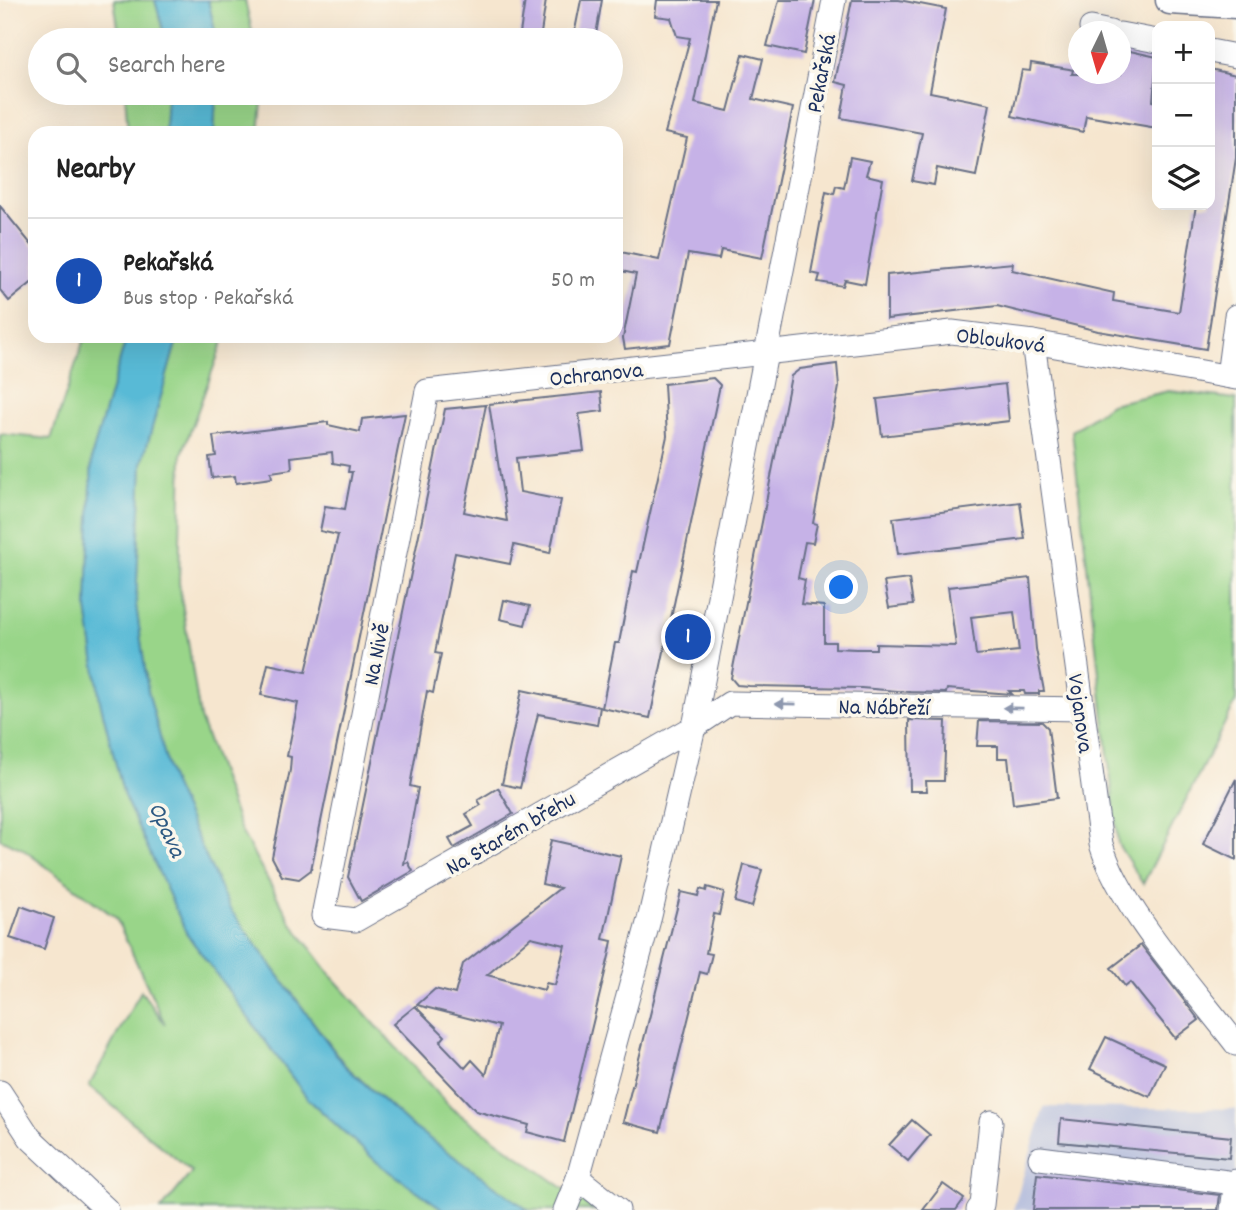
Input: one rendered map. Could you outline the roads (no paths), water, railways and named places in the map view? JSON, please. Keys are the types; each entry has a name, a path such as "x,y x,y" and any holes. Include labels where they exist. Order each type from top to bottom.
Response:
{"street":[{"name":"Pekařská","path":"566,1206 578,1178 650,916 694,727 834,0"},
{"path":"1170,0 1236,4"},
{"path":"1131,36 1152,40"},
{"path":"1215,52 1236,56"},
{"path":"1232,377 1236,316"},
{"name":"Oblouková","path":"765,355 953,332 1033,342 1232,377"},
{"name":"Vojanova","path":"1033,342 1082,709 1106,863 1133,909 1236,1044"},
{"name":"Ochranova","path":"427,391 765,355"},
{"name":"Na Nivě","path":"323,916 427,391"},
{"name":"Na Nábřeží","path":"694,727 730,703 1082,709"},
{"name":"Na Starém břehu","path":"323,916 356,920 694,727"},
{"path":"0,1091 30,1138 107,1210"},
{"path":"978,1210 982,1205 992,1122"},
{"path":"1040,1158 1235,1182 1232,1210"},
{"path":"578,1178 618,1210"}],"water":[{"path":"155,0 208,0 214,28 163,28"},
{"path":"166,105 215,105 214,126 165,126"},
{"name":"Opava","path":"125,343 176,343 142,463 136,605 148,691 171,780 229,908 345,1066 409,1124 528,1210 444,1210 378,1163 308,1099 187,934 124,796 100,701 87,608 92,455"}],"place":[{"name":"Pekařská","path":"688,637"}]}
